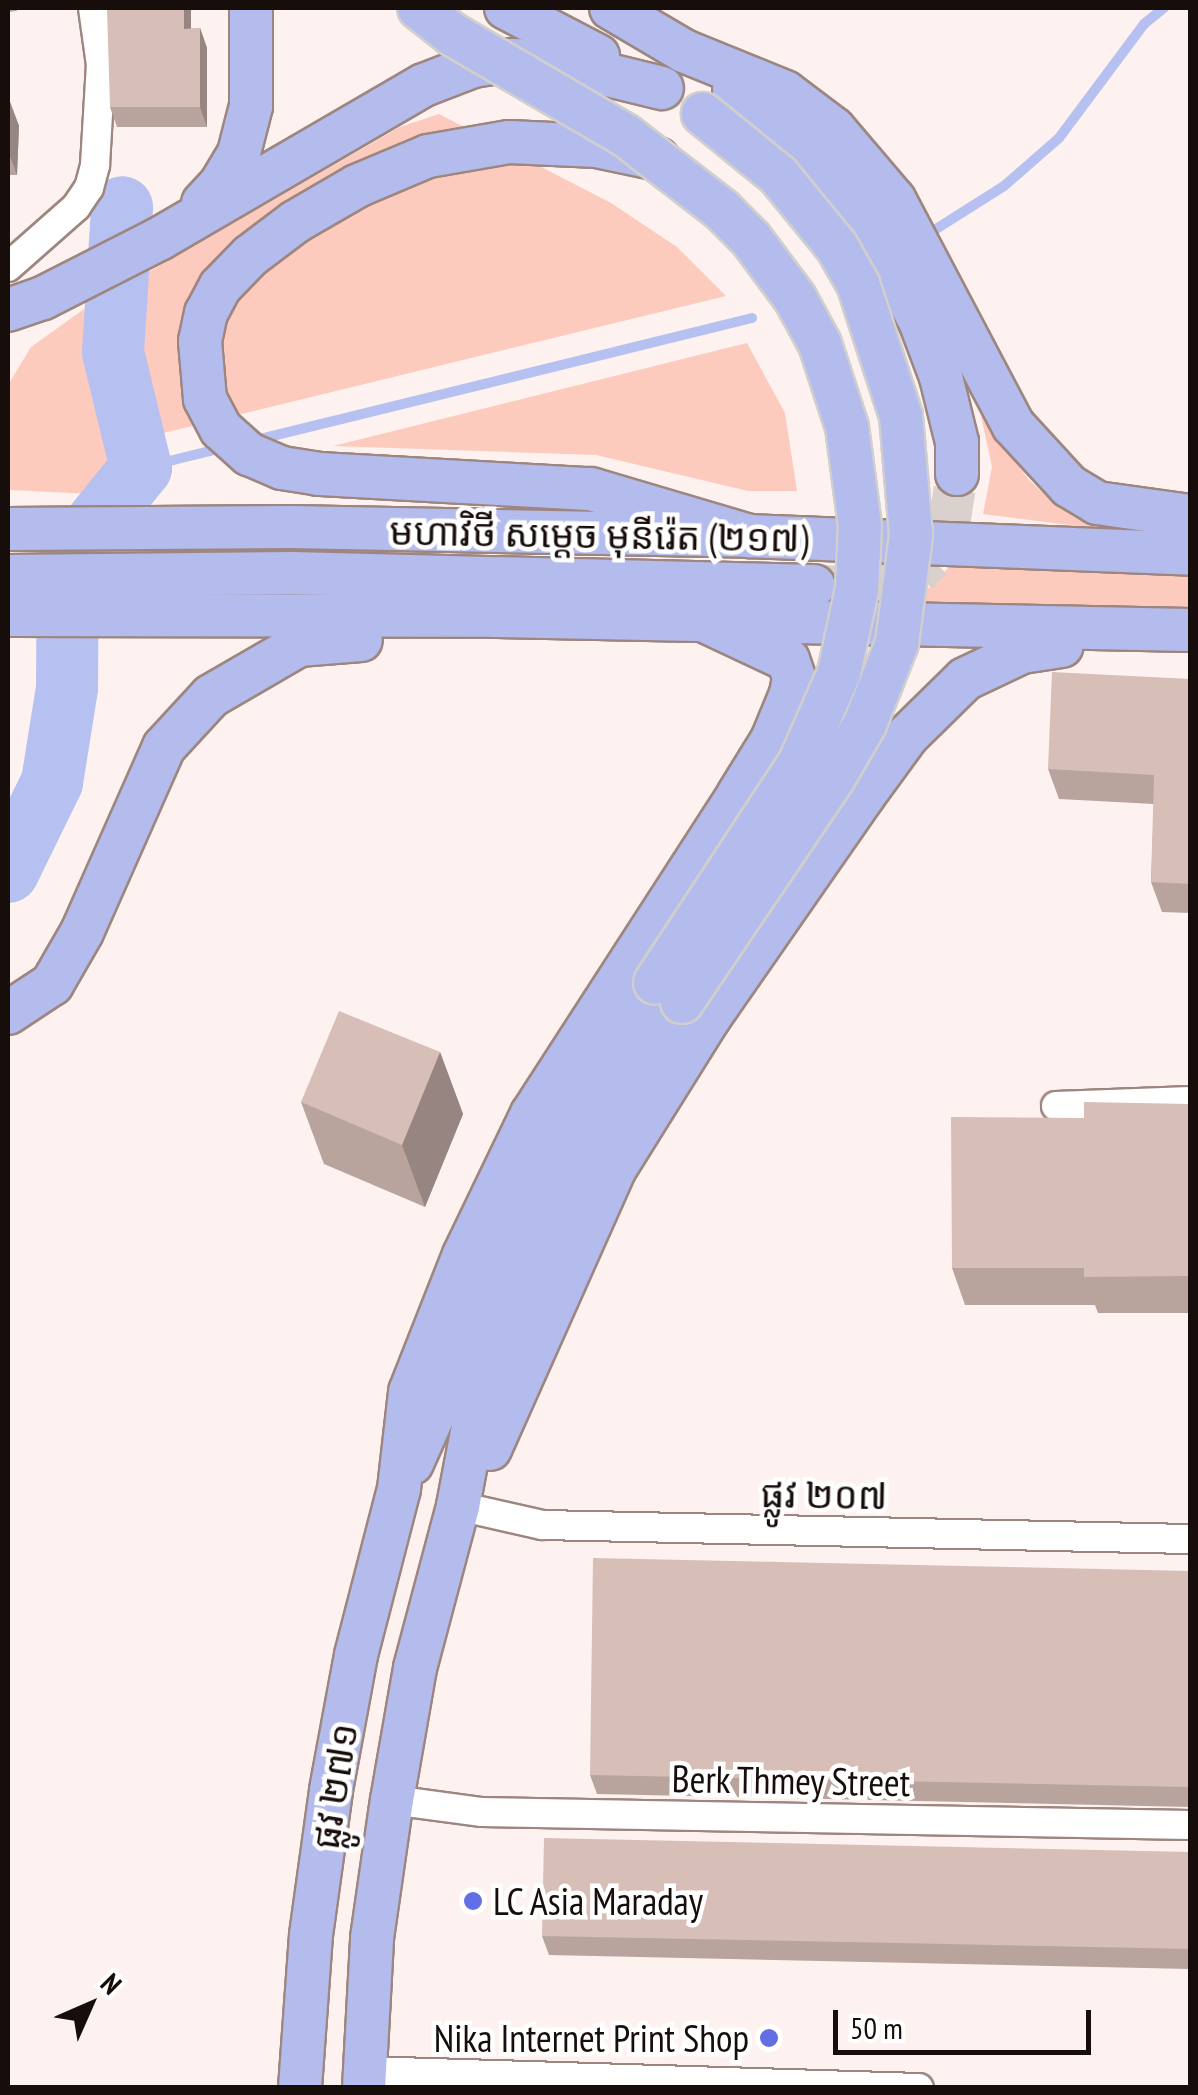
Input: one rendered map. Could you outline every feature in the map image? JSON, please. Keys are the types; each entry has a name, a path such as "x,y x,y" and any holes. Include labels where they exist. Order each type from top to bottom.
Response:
{"main road":[{"path":"174,229 220,185 239,153 252,106 251,8"},
{"path":"419,8 452,34 594,115 663,160 751,240 795,298 820,344 847,426 860,526 849,637 826,711 668,993 526,1285 475,1416 458,1506"},
{"path":"398,1489 442,1402 500,1257 556,1139 834,779 865,724 896,643 910,535 900,416 858,284 837,247 778,175 703,114 662,88 538,28 506,8"},
{"path":"611,8 684,51 771,117 828,174 869,226 920,321 941,377 957,442 957,474"},
{"path":"684,51 785,92 834,129 865,162 920,245 1014,425 1069,486 1098,502 1147,514 1190,516"},
{"path":"25,304 174,229 424,85 474,66 512,60 555,62 662,88"},
{"path":"663,160 556,142 509,142 428,156 358,186 295,222 250,256 220,287 206,313 199,368 205,399 221,429 248,454 282,468 320,474 591,489 750,536"},
{"name":"មហាវិថី សម្តេច មុនីរ៉េត (២១៧)","path":"8,529 290,527 750,536 1190,554"},
{"path":"8,576 293,594 494,616 1190,630"},
{"path":"8,615 293,594 814,586"},
{"path":"8,1013 52,984 82,932 164,747 210,696 299,645 388,638 494,616"},
{"path":"398,1489 410,1392 490,1197 562,1065 738,796 785,712 794,676 788,660 709,622"},
{"path":"458,1506 502,1426 582,1236 631,1140 709,1018 908,735 964,679 990,664 1120,629"},
{"name":"ផ្លូវ ២៧១","path":"300,2088 311,1935 331,1790 356,1655 398,1489"},
{"name":"ផ្លូវ ២៧១","path":"364,2079 372,1938 392,1800 415,1668 458,1506"}],"street":[{"path":"8,266 76,207 89,188 96,165 100,65 93,8"},
{"path":"1056,1106 1190,1101"},
{"name":"ផ្លូវ ២០៧","path":"458,1506 542,1525 1190,1539"},
{"name":"Berk Thmey Street","path":"392,1800 482,1812 1190,1825"},
{"path":"364,2079 918,2088"}],"shaded area":[{"path":"439,114 611,203 677,247 726,296 147,437 129,338 131,282 400,127"},
{"path":"91,304 88,355 114,464 91,494 10,490 8,385 31,347"},
{"path":"747,343 785,413 797,491 748,491 596,455 333,446"},
{"path":"981,416 1029,480 1055,504 1085,521 1124,532 983,514 992,467"},
{"path":"955,561 1190,574 1190,612 914,609 916,595 930,587"}],"building":[{"path":"107,8 184,8 184,29 200,28 200,107 110,107"},
{"path":"1052,672 1190,679 1190,884 1151,882 1154,775 1048,769"},
{"path":"339,1011 440,1052 402,1145 301,1102"},
{"path":"1084,1102 1190,1104 1190,1276 1084,1277 1084,1268 952,1268 951,1117 1084,1118"},
{"path":"593,1558 1190,1571 1190,1787 590,1775"},
{"path":"544,1838 1190,1852 1190,1949 542,1936"}],"waterway":[{"path":"936,229 1004,186 1059,138 1144,24 1164,8"},
{"path":"8,872 52,782 67,688 68,558 141,468 113,352 122,207"},
{"path":"252,441 752,318"},
{"path":"141,468 226,447"}],"tunnel":[{"path":"820,586 873,588 917,574 932,559 948,531 957,474"}],"place":[{"name":"LC Asia Maraday","path":"473,1901"},
{"name":"Nika Internet Print Shop","path":"769,2038"}]}
